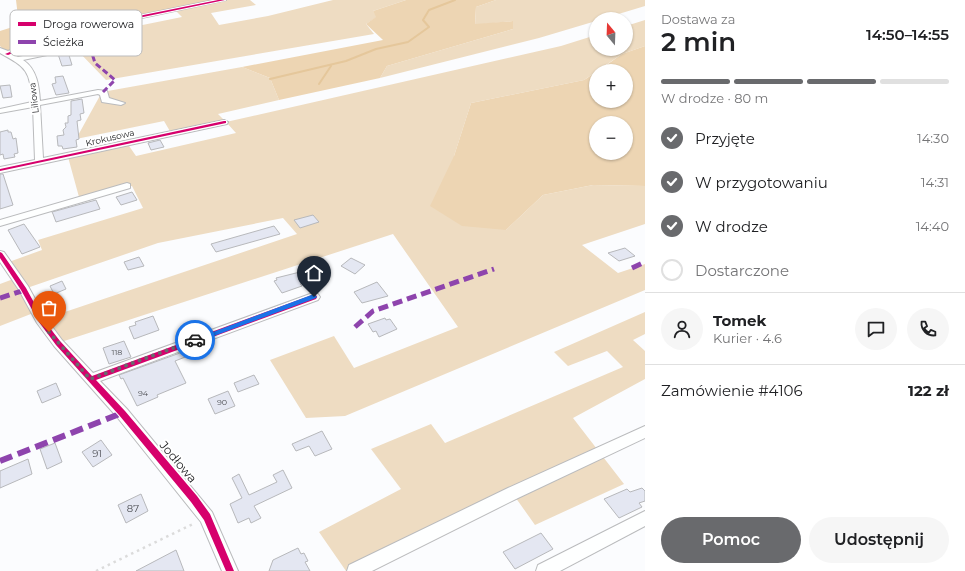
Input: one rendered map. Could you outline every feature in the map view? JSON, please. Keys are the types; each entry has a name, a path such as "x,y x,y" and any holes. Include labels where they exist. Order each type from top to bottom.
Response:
{"street":[{"path":"142,16 223,0"},
{"name":"Liliowa","path":"0,50 27,66 30,71 36,103 39,163"},
{"path":"16,60 36,56"},
{"path":"0,111 36,103 103,92 105,100 121,103"},
{"name":"Krokusowa","path":"0,170 39,163 224,122"},
{"path":"0,223 127,186"},
{"name":"Jodłowa","path":"0,254 24,289 49,332 170,469 207,517 230,571"},
{"path":"90,379 314,297"},
{"path":"355,571 513,493 645,432"},
{"path":"544,571 645,518"}],"path":[{"path":"96,571 207,517"}],"shaded area":[{"path":"16,0 223,0 142,16 142,10 17,10"},
{"path":"223,0 250,0 256,5 211,13 219,25 268,16 333,0 406,0 373,11 377,17 366,24 374,34 106,80 83,56 142,56 142,25 182,17 174,9"},
{"path":"406,0 496,0 476,7 475,24 513,21 513,29 387,66 380,78 279,100 270,78 242,67 383,40 366,24 376,17 373,11"},
{"path":"496,0 645,0 645,6 625,12 589,12 589,23 539,38 380,78 387,66 513,29 512,21 475,25 476,7"},
{"path":"645,20 645,46 633,50 633,24"},
{"path":"10,28 10,53 7,54 0,46 0,31"},
{"path":"589,37 589,56 619,56 607,64 589,64 589,77 584,80 471,103 454,156 506,230 543,195 593,185 645,186 645,224 582,245 618,273 645,264 645,290 345,416 306,418 270,360 334,336 354,368 458,327 393,234 58,343 41,320 297,234 283,218 158,243 24,289 36,312 0,326 0,284 16,278 6,263 42,250 38,240 143,208 132,186 79,197 68,157 127,143 136,156 236,133 226,122 561,46"},
{"path":"645,46 645,186 593,185 543,195 506,230 462,226 430,206 454,156 471,103 584,80 589,77 589,108 633,108 633,64 608,64 619,56 633,56 633,50"},
{"path":"11,56 39,56 18,60"},
{"path":"242,67 270,78 279,100 218,114 226,122 171,133 164,121 76,139 102,92"},
{"path":"645,312 645,334 633,340 645,351 645,379 573,418 624,484 535,525 513,494 356,571 346,571 319,532 401,489 371,449 431,424 445,443 623,367 607,351 568,366 554,352"}],"building":[{"path":"59,56 69,56 72,65 62,66"},
{"path":"63,76 69,93 56,95 52,84 56,83 55,77"},
{"path":"10,85 12,97 3,98 0,86"},
{"path":"82,99 84,113 80,114 81,120 77,121 79,139 76,140 77,147 63,149 62,146 58,146 57,136 64,135 63,130 66,127 65,123 68,123 68,116 71,115 71,101"},
{"path":"8,130 8,132 11,132 13,139 16,138 18,153 14,154 15,157 4,159 3,154 0,155 0,132"},
{"path":"160,140 164,147 151,150 148,143"},
{"path":"0,174 3,174 13,205 0,209"},
{"path":"132,192 137,200 121,205 116,197"},
{"path":"96,200 100,209 56,222 52,212"},
{"path":"313,215 319,222 300,228 294,220"},
{"path":"24,224 40,247 22,254 8,230"},
{"path":"274,226 280,234 216,252 211,244"},
{"path":"625,248 635,256 619,261 608,253"},
{"path":"139,257 144,266 128,270 124,262"},
{"path":"351,258 365,265 355,274 341,266"},
{"path":"300,272 307,282 300,284 302,286 282,293 274,281 277,280 276,278"},
{"path":"62,281 66,289 54,294 50,286"},
{"path":"377,282 388,296 362,303 354,292"},
{"path":"153,316 159,330 134,339 129,327 136,325 135,322"},
{"path":"385,318 386,320 390,319 397,329 379,337 376,331 373,332 368,324"},
{"path":"124,341 131,357 109,364 103,348"},
{"path":"191,349 193,354 175,361 186,383 157,395 158,397 137,406 123,378 121,379 119,375"},
{"path":"254,375 259,384 238,392 234,383"},
{"path":"56,383 61,395 42,403 37,391"},
{"path":"228,391 235,406 215,414 208,399"},
{"path":"322,431 332,449 315,456 309,446 296,451 292,444"},
{"path":"101,440 112,455 93,467 82,452"},
{"path":"55,443 62,462 47,469 40,449"},
{"path":"28,459 32,474 0,488 0,471"},
{"path":"283,470 292,488 254,506 261,518 251,523 249,518 238,523 230,504 242,498 232,478 239,474 249,495 277,482 273,475"},
{"path":"642,488 645,491 645,501 639,503 642,507 619,518 604,499 627,489 630,492"},
{"path":"141,494 148,511 126,523 118,505"},
{"path":"541,533 553,549 515,569 503,552"},
{"path":"298,548 301,554 304,553 308,561 305,562 310,571 269,571 273,560"},
{"path":"176,550 184,571 136,571"}],"waterway":[{"path":"270,79 346,61 376,49 408,42 429,27 423,20 429,10 455,0"},
{"path":"319,84 331,66"}],"marked path":[{"path":"93,56 95,63 115,80 103,92"},
{"path":"632,268 645,262"},
{"path":"355,327 373,311 494,269"},
{"path":"0,298 25,290"},
{"path":"0,461 122,413"}],"cycle path":[{"path":"142,16 223,0"},
{"path":"0,170 224,122"},
{"path":"0,254 24,289 41,320 58,343 122,413 194,499 207,517 230,571"},
{"path":"91,379 314,297"}],"way so far":[{"path":"49,332 90,379 195,340"}],"route":[{"path":"195,340 314,297"}]}
